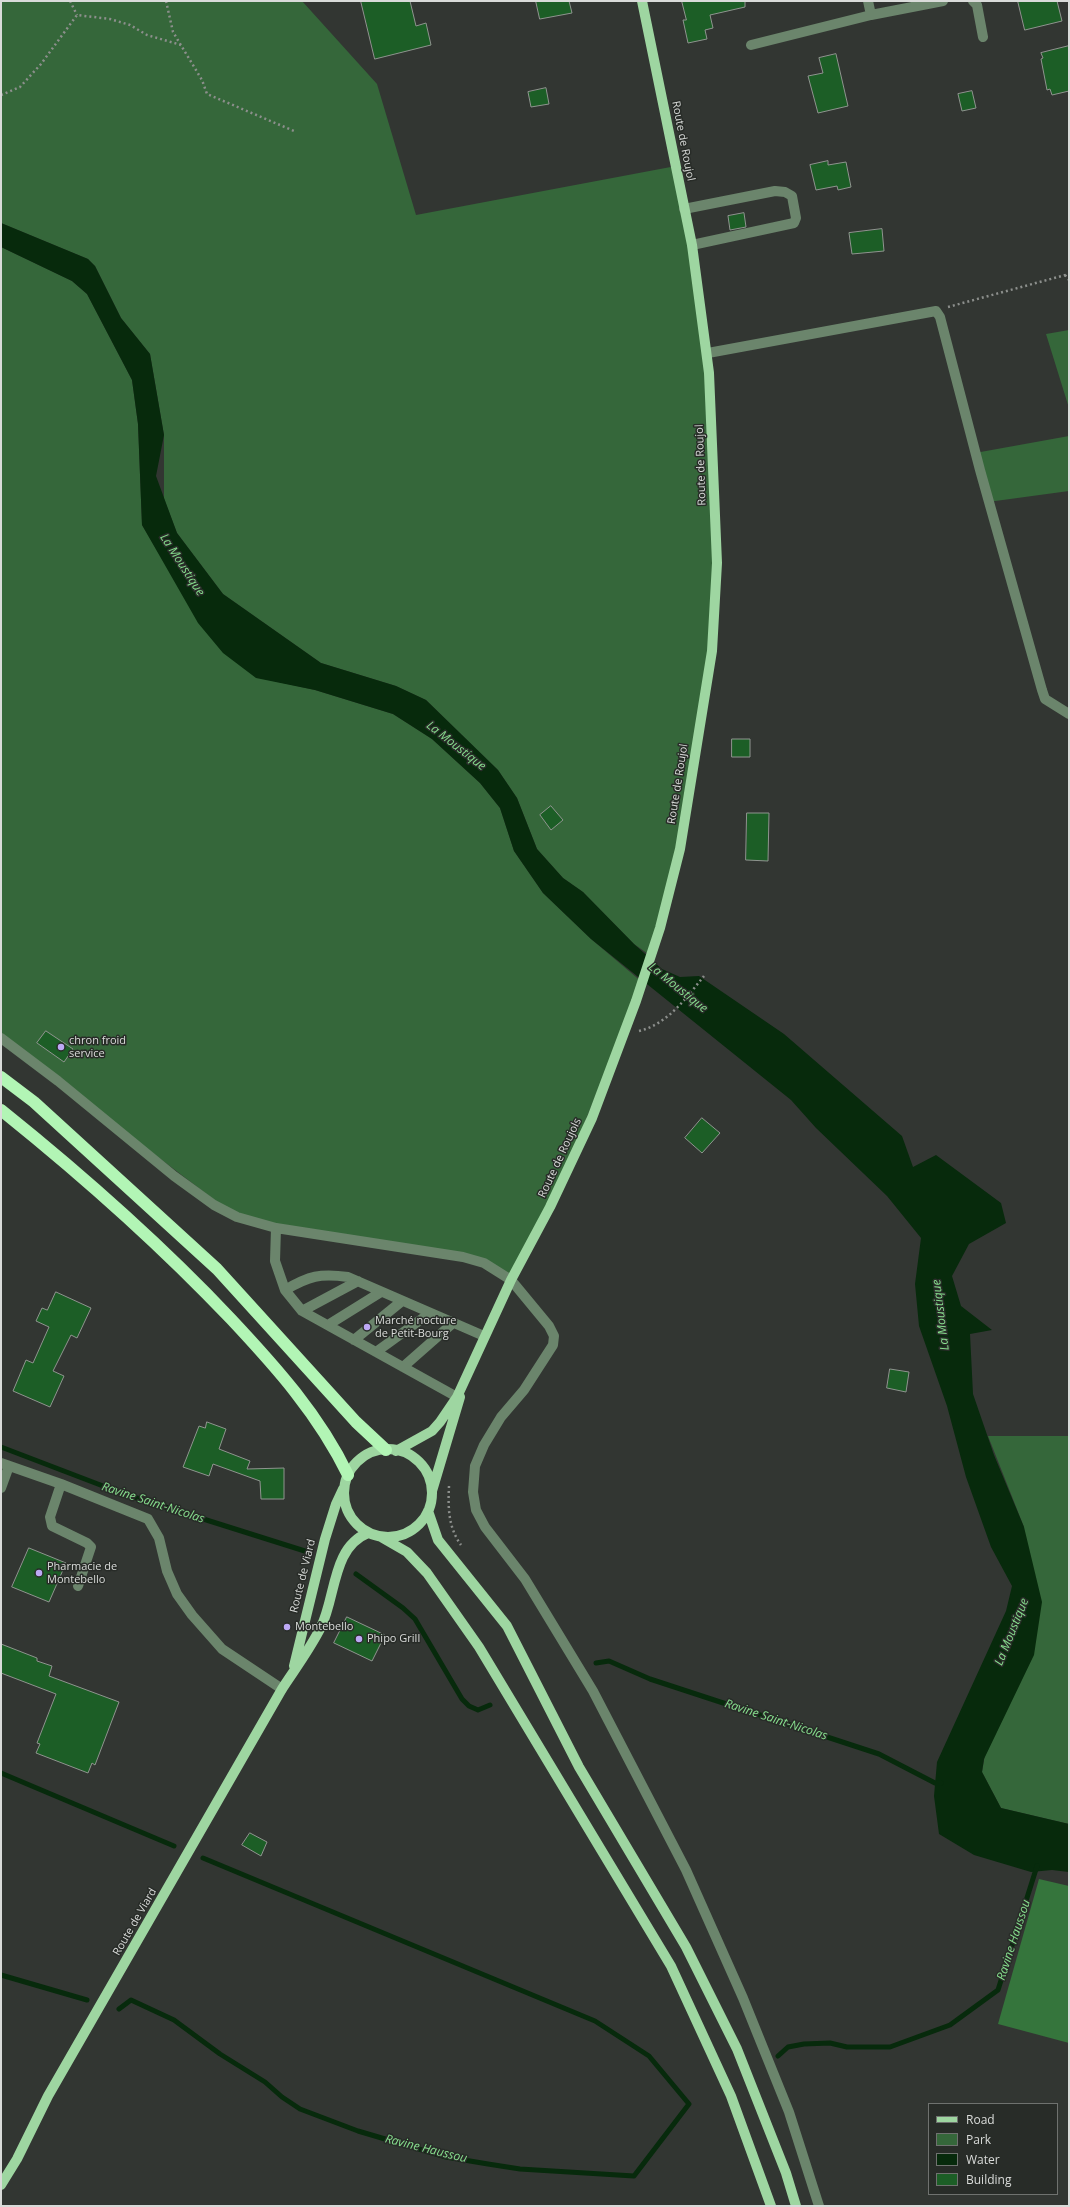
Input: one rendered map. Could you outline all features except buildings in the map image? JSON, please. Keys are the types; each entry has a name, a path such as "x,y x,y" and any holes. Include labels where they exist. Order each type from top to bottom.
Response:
{"highway":[{"path":"1,1077 34,1102 217,1269 356,1422 391,1450"},
{"path":"1,1110 143,1232 217,1305 302,1399 326,1435 348,1475"}],"main road":[{"name":"Route de Roujol","path":"642,1 692,245 708,353 717,563 712,651 680,849 660,928"},
{"name":"Route de Roujols","path":"432,1492 460,1393 484,1336 511,1280 550,1207 592,1118 636,1001 660,928"},
{"name":"Route de Roujols","path":"391,1450 432,1431 460,1393"},
{"path":"381,1537 393,1537 414,1529 422,1521 428,1511 432,1492 429,1478 421,1465 414,1458 391,1450 368,1454 356,1464 348,1475 344,1488 344,1501 349,1514 357,1525 368,1533 381,1537 407,1552 427,1573 479,1647 671,1966 731,2096 771,2206"},
{"name":"Route de Viard","path":"292,1673 325,1539 336,1504 344,1488"},
{"path":"428,1511 438,1540 507,1626 579,1767 686,1947 736,2049 786,2173 796,2206"},
{"name":"Route de Viard","path":"1,2185 17,2159 48,2096 282,1689 322,1626 342,1559 349,1547 358,1537 368,1533"}],"street":[{"path":"868,1 871,15"},
{"path":"751,44 871,15 943,1"},
{"path":"973,1 977,6 984,37"},
{"path":"684,209 775,191 785,192 792,196 796,218 794,223 692,245"},
{"path":"708,353 936,311 940,317 980,470 1042,690 1045,699 1069,714"},
{"path":"1,1038 58,1081 174,1176 214,1205 236,1218 276,1228 463,1257 484,1263 511,1280 549,1326 554,1336 553,1344 524,1390 501,1417 484,1445 475,1466 473,1492 476,1510 485,1527 525,1579 593,1691 686,1870 743,1998 789,2112 819,2206"},
{"path":"276,1228 274,1261 285,1290 302,1312 402,1367 460,1393"},
{"path":"285,1290 306,1278 325,1275 348,1277 484,1336"},
{"path":"302,1312 358,1281"},
{"path":"328,1326 381,1292"},
{"path":"354,1340 402,1301"},
{"path":"376,1352 430,1313"},
{"path":"402,1367 453,1323"},
{"path":"1,1488 5,1464 61,1484 148,1519 159,1538 167,1571 177,1594 192,1615 222,1649 282,1689"},
{"path":"61,1484 50,1517 52,1526 87,1543 91,1547 78,1586"}],"path":[{"path":"70,1 77,15"},
{"path":"166,1 173,32 202,80 207,94 294,131"},
{"path":"77,15 110,19 130,25 147,34 181,44"},
{"path":"1,95 20,87 41,64 77,15"},
{"path":"936,311 1069,274"},
{"path":"1065,275 1069,280"},
{"path":"623,1035 649,1029 673,1014 704,976"},
{"path":"449,1480 450,1522 453,1531 462,1545"}],"green space":[{"path":"1,1 302,1 377,84 416,215 676,166 708,353 717,563 712,651 680,849 651,956 634,944 583,892 563,878 537,849 517,798 498,770 426,700 396,686 321,663 223,594 177,533 164,499 164,435 150,354 121,318 95,266 88,259 1,223"},
{"path":"1,247 72,281 87,294 132,380 138,424 142,525 158,552 260,678 315,690 393,714 432,739 480,783 500,808 514,851 543,893 591,939 642,982 550,1207 511,1280 484,1263 237,1217 1,1038"},
{"path":"1069,330 1069,408 1046,334"},
{"path":"1069,436 1069,491 988,502 975,453"},
{"path":"988,1436 1069,1436 1069,1824 1001,1808 982,1772 1024,1527"}],"shaded area":[{"path":"1039,1879 1069,1886 1069,2043 998,2024"}],"water":[{"name":"La Moustique","path":"1,223 88,259 95,266 121,318 150,354 164,435 156,476 177,533 223,594 321,663 396,686 426,700 498,770 517,798 537,849 563,878 583,892 634,944 662,969 680,977 699,976 784,1034 902,1136 913,1167 936,1155 1001,1203 1006,1223 969,1244 952,1276 961,1306 992,1330 970,1334 973,1394 994,1455 1024,1527 1042,1602 1034,1655 984,1759 982,1772 1001,1808 1069,1824 1069,1872 1052,1870 1031,1872 974,1855 939,1834 934,1796 937,1762 1006,1611 1012,1586 991,1547 966,1477 947,1406 919,1326 915,1284 921,1238 887,1196 816,1128 791,1100 591,939 543,893 514,851 500,808 480,783 432,739 393,714 315,690 256,678 223,653 198,623 142,525 138,424 132,380 87,294 72,281 1,247"}],"waterway":[{"name":"Ravine Saint-Nicolas","path":"1,1447 124,1494 308,1552"},
{"name":"Ravine Saint-Nicolas","path":"356,1574 403,1608 415,1619 462,1699 469,1706 478,1710 490,1705"},
{"name":"Ravine Saint-Nicolas","path":"596,1663 609,1661 650,1679 879,1754 935,1783 941,1783"},
{"path":"1,1773 174,1846"},
{"name":"Ravine Haussou","path":"119,2009 131,2000 174,2020 220,2054 265,2082 282,2097 300,2109 358,2131 446,2157 520,2169 634,2176 689,2104 649,2056 595,2021 203,1858"},
{"name":"Ravine Haussou","path":"778,2056 788,2047 804,2044 830,2043 847,2047 890,2047 950,2025 998,1990 1037,1866"},
{"name":"Ravine Haussou","path":"1,1975 87,2000"}],"place":[{"name":"chron froid service","path":"61,1047"},
{"name":"Marché nocture de Petit-Bourg","path":"367,1327"},
{"name":"Pharmacie de Montebello","path":"39,1573"},
{"name":"Montebello","path":"287,1627"},
{"name":"Phipo Grill","path":"359,1639"}]}
